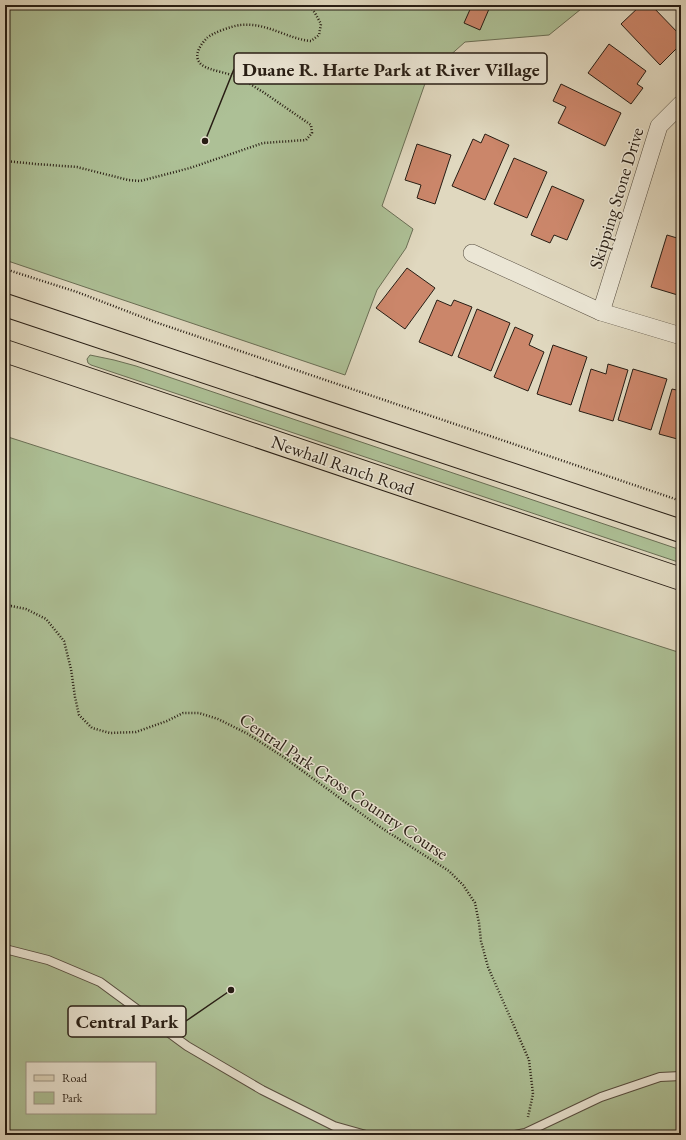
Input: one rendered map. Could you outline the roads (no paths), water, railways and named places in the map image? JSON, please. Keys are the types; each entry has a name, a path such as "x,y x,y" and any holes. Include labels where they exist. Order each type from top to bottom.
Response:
{"main road":[{"path":"5,305 681,531"},
{"name":"Newhall Ranch Road","path":"5,351 681,579"}],"street":[{"name":"Skipping Stone Drive","path":"601,312 659,126 681,104"},
{"path":"472,253 601,312 681,336"}],"lane":[{"path":"5,949 48,960 100,982 187,1046 262,1090 334,1126 366,1135"},
{"path":"515,1135 525,1133 601,1097 660,1077 681,1076"}],"place":[{"name":"Duane R. Harte Park at River Village","path":"205,141"},
{"name":"Central Park","path":"231,990"}]}
